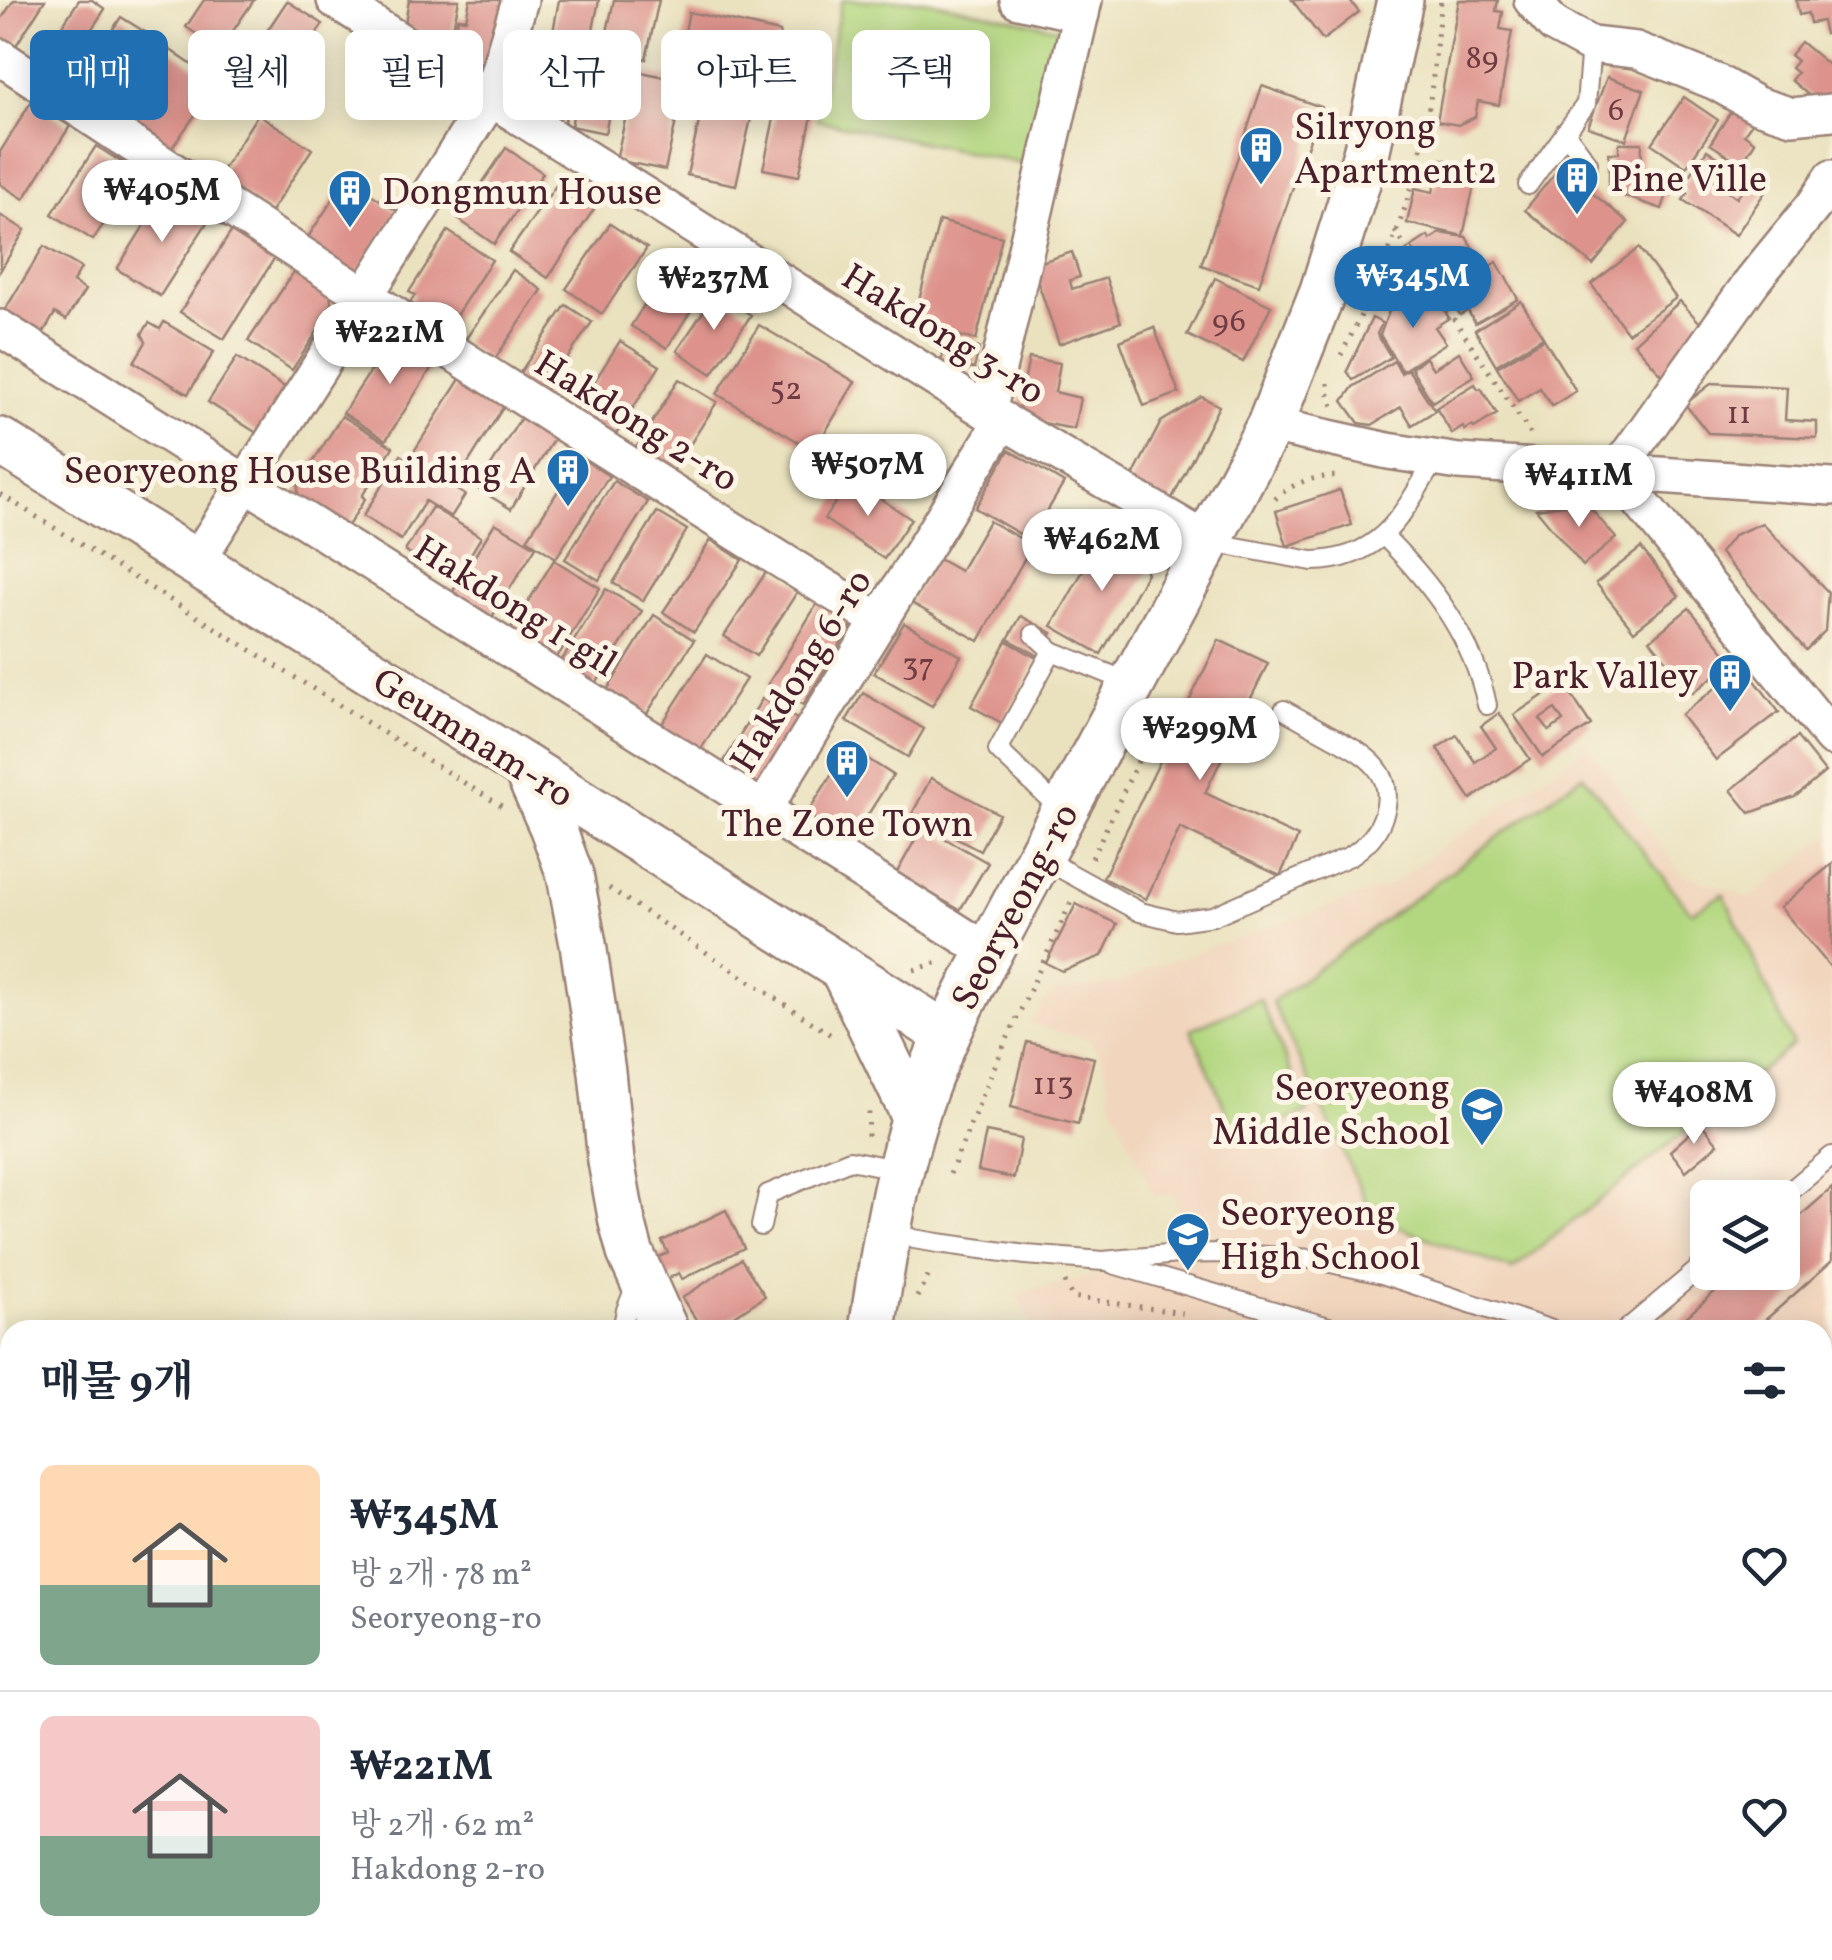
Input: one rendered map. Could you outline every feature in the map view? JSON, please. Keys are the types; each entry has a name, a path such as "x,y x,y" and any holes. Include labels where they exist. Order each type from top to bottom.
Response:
{"street":[{"name":"Hakdong 3-ro","path":"335,0 996,416 1223,544"},
{"path":"195,563 490,98 520,0"},
{"path":"1018,0 1083,7"},
{"name":"Seoryeong-ro","path":"874,1320 888,1230 882,1167 915,1117 947,1035 988,952 1132,684 1223,544 1323,291 1362,166 1400,0"},
{"path":"1532,0 1554,26 1592,46 1636,50 1716,82 1757,105 1792,116 1832,112"},
{"name":"Hakdong 6-ro","path":"764,810 880,621 996,416 1083,7"},
{"name":"Hakdong 2-ro","path":"0,57 364,297 880,621"},
{"path":"1616,472 1753,280 1832,178"},
{"name":"Hakdong 1-gil","path":"0,328 988,952"},
{"path":"1270,425 1459,462 1832,486"},
{"name":"Geumnam-ro","path":"0,441 947,1035"},
{"path":"1616,472 1832,738"},
{"path":"526,768 570,875 584,944 616,1191 626,1237 661,1320"},
{"path":"842,967 915,1117"}],"lane":[{"path":"1528,184 1586,104 1592,46"},
{"path":"1565,132 1588,163"},
{"path":"1223,544 1294,559 1328,561 1356,553 1384,536 1397,522 1436,459"},
{"path":"1384,536 1420,572 1451,617 1474,661 1487,705"},
{"path":"1034,634 1052,650 1132,684"},
{"path":"1052,650 998,750 1063,812"},
{"path":"1040,856 1149,916 1178,921 1213,916 1361,849 1378,830 1385,810 1385,787 1378,767 1364,754 1284,710"},
{"path":"1800,1183 1832,1156"},
{"path":"761,1226 768,1194 850,1160 882,1167"},
{"path":"888,1230 914,1239 1103,1261 1220,1252 1312,1259 1382,1274 1522,1320"},
{"path":"1103,1261 1305,1320"},
{"path":"624,1320 640,1275"},
{"path":"1638,1320 1690,1276"}],"path":[{"path":"1337,363 1384,266 1425,131 1441,0"},
{"path":"1396,231 1532,436 1519,438"},
{"path":"1332,373 1328,392 1339,414"},
{"path":"1223,544 1248,527 1288,487 1322,476 1351,476"},
{"path":"0,494 504,808"},
{"path":"950,1174 996,1063 1148,739"},
{"path":"601,883 838,1040"},
{"path":"868,1110 882,1167"},
{"path":"1053,1257 1072,1297 1200,1315"},
{"path":"916,1311 918,1292 930,1274"}],"shaded area":[{"name":"Seoryeong Middle School","path":"1588,745 1679,872 1750,898 1832,834 1832,1320 1029,1320 1017,1294 1190,1249 1172,1194 1154,1196 1111,1100 1104,1060 1089,1039 1030,1023 1051,993 1122,982 1154,967 1388,886"}],"green space":[{"path":"842,0 924,0 1066,30 1036,166 816,120 832,120 832,46"},
{"path":"1583,775 1691,912 1724,894 1793,1045 1512,1270 1374,1218 1272,1002"},
{"path":"1260,999 1308,1112 1239,1141 1191,1029"}],"building":[{"path":"14,0 45,0 10,55 0,48 0,21"},
{"path":"79,0 92,0 105,9 91,30 59,30"},
{"path":"204,0 254,0 234,30 186,27"},
{"path":"409,0 459,0 453,30 404,29"},
{"path":"470,0 509,0 486,64 483,30 456,30 458,18 466,19"},
{"path":"559,0 599,0 593,30 553,30"},
{"path":"614,0 659,0 646,59 641,58 641,30 607,30"},
{"path":"1292,0 1349,0 1359,12 1323,40"},
{"path":"1459,0 1498,0 1496,11 1503,12 1500,29 1512,31 1499,105 1478,101 1475,117 1458,125 1437,121"},
{"path":"1796,0 1832,0 1832,33 1825,34 1822,21 1810,23 1808,13 1799,15"},
{"path":"287,1 323,24 319,30 268,30"},
{"path":"689,12 771,30 685,30"},
{"path":"121,17 142,30 112,30"},
{"path":"1801,42 1832,68 1832,90 1820,105 1791,80 1797,73 1791,68 1797,61 1790,55"},
{"path":"168,48 188,62 188,120 192,120 166,156 115,121 168,120"},
{"path":"641,72 661,76 661,120 676,120 665,170 616,160 625,120 641,120"},
{"path":"1607,77 1644,90 1626,140 1588,127"},
{"name":"Silryong Apartment2","path":"1262,86 1321,107 1259,285 1201,265"},
{"path":"1684,97 1718,120 1686,167 1652,144"},
{"path":"30,104 30,120 60,120 70,126 24,199 0,184 0,152"},
{"path":"1735,105 1755,119 1744,134 1755,142 1741,164 1710,144"},
{"path":"254,120 267,120 312,149 270,213 217,178"},
{"path":"540,120 565,120 564,125"},
{"path":"572,120 608,120 605,133 571,126"},
{"path":"699,120 751,120 736,185 687,175"},
{"path":"774,120 811,120 799,176 763,169"},
{"path":"1619,143 1642,143 1641,173 1671,183 1662,209 1609,191 1609,153 1619,153"},
{"path":"96,146 137,172 93,240 52,214"},
{"path":"506,148 543,173 494,244 458,219"},
{"path":"1707,150 1740,172 1727,191 1737,198 1750,179 1767,189 1736,235 1683,200 1688,193 1681,189"},
{"path":"1441,159 1478,167 1463,236 1407,223 1415,188 1433,192"},
{"name":"Pine Ville","path":"1560,167 1628,222 1593,265 1525,210"},
{"name":"Dongmun House","path":"347,178 398,212 353,280 302,246"},
{"path":"557,184 594,209 548,278 509,252"},
{"path":"164,194 208,221 160,296 117,269"},
{"path":"0,215 25,230 0,271"},
{"path":"939,221 1002,237 976,340 913,324"},
{"path":"610,224 647,248 602,314 566,289"},
{"path":"448,231 492,260 444,334 405,310 415,295 409,292"},
{"path":"231,232 274,259 224,339 180,312"},
{"path":"1440,233 1466,237 1484,266 1441,294 1411,247"},
{"path":"44,246 81,268 73,282 85,290 66,320 55,313 37,344 0,318"},
{"path":"1639,248 1676,298 1628,333 1591,284"},
{"path":"1072,252 1080,277 1070,280 1072,289 1106,278 1121,322 1059,344 1032,265"},
{"path":"1497,262 1518,299 1475,323 1468,311 1460,315 1446,292"},
{"path":"670,263 707,286 667,348 631,326"},
{"path":"295,270 330,294 332,309 292,370 248,341"},
{"path":"513,270 542,290 492,363 463,343"},
{"path":"1215,278 1271,306 1243,362 1187,335"},
{"path":"1397,290 1410,312 1436,296 1449,318 1435,327 1446,343 1402,371 1380,335"},
{"path":"716,292 751,315 712,374 677,351"},
{"path":"1521,301 1543,337 1496,365 1475,330"},
{"path":"1680,301 1711,335 1664,377 1634,343"},
{"path":"566,305 592,322 541,397 515,380"},
{"path":"1372,318 1382,323 1377,334 1391,357 1353,380 1347,371"},
{"path":"164,322 214,352 188,394 134,362 146,342 142,334 149,323 160,329"},
{"path":"759,325 855,382 814,451 717,394"},
{"path":"1154,327 1179,393 1144,406 1120,341"},
{"path":"394,335 436,361 386,440 343,413"},
{"path":"1544,339 1576,391 1552,406 1540,388 1518,401 1497,367"},
{"path":"620,341 660,366 613,439 573,415"},
{"path":"946,341 979,348 974,369 941,363"},
{"path":"1459,352 1474,376 1432,402 1411,368 1426,358 1433,369"},
{"path":"237,357 289,390 260,435 208,402"},
{"path":"1029,358 1060,363 1055,392 1080,398 1074,429 1017,418"},
{"path":"1394,361 1401,373 1408,369 1435,411 1412,425 1401,407 1372,425 1359,423 1343,401 1353,387"},
{"path":"460,379 504,406 455,484 411,456"},
{"path":"679,379 717,402 670,476 633,453"},
{"path":"1712,383 1787,387 1785,420 1817,422 1817,438 1708,433 1685,404"},
{"path":"1475,384 1497,414 1474,428 1463,427 1452,434 1436,408"},
{"path":"1202,397 1219,406 1165,512 1125,492 1161,422"},
{"path":"342,416 393,447 339,540 298,515 298,485"},
{"path":"522,416 555,437 511,509 477,488"},
{"path":"1009,450 1064,483 1030,540 975,508"},
{"path":"401,455 465,495 451,517 425,501 401,540 363,516"},
{"name":"Seoryeong House Building A","path":"580,457 609,476 556,558 527,539"},
{"path":"851,479 911,519 884,559 824,519"},
{"path":"614,481 648,502 599,580 565,559"},
{"path":"1340,490 1352,525 1287,546 1276,511"},
{"name":"Park Valley","path":"1585,502 1616,538 1583,566 1536,509"},
{"path":"432,507 481,537 455,581 405,551"},
{"path":"657,512 687,530 643,601 613,583"},
{"path":"989,521 1032,545 979,641 910,602 935,557 960,571"},
{"path":"495,523 536,547 485,628 445,604"},
{"path":"1762,523 1828,592 1825,631 1806,650 1720,553 1734,535"},
{"path":"1105,532 1137,550 1147,573 1101,654 1052,626"},
{"path":"711,540 742,560 694,632 663,612"},
{"name":"Park Valley","path":"1641,548 1679,596 1634,631 1596,583"},
{"path":"554,560 600,588 551,667 505,639"},
{"path":"770,566 801,586 756,656 724,636"},
{"path":"606,589 642,611 592,690 557,668"},
{"path":"817,604 852,625 803,705 768,684"},
{"name":"Park Valley","path":"1689,608 1732,661 1693,693 1650,640"},
{"path":"654,615 694,640 641,723 602,698"},
{"path":"1021,616 1052,633 1039,656 1008,639"},
{"path":"904,623 961,656 932,706 874,673"},
{"path":"1219,640 1268,663 1205,793 1298,837 1280,876 1180,828 1146,899 1103,878"},
{"path":"1007,641 1037,658 1002,723 971,706"},
{"path":"707,654 746,679 699,752 660,727"},
{"name":"Park Valley","path":"1744,666 1779,712 1716,760 1681,715"},
{"path":"1563,682 1591,725 1543,757 1514,715","holes":["1555,709 1563,721 1549,731 1540,719"]},
{"path":"863,693 924,729 908,757 846,721"},
{"path":"762,699 807,725 762,798 718,771"},
{"path":"1499,713 1530,759 1471,799 1437,748 1457,735 1475,762 1496,748 1481,726"},
{"name":"Park Valley","path":"1797,737 1825,772 1795,797 1750,813 1731,790"},
{"name":"The Zone Town","path":"849,747 893,775 845,851 801,823"},
{"path":"931,778 999,814 980,850 912,814"},
{"path":"923,826 988,863 960,910 896,874"},
{"path":"1832,864 1832,969 1780,907"},
{"path":"1076,904 1117,924 1102,956 1062,971 1046,963"},
{"path":"1027,1042 1094,1058 1078,1124 1011,1107"},
{"path":"1701,1123 1718,1144 1686,1171 1670,1151"},
{"path":"986,1132 1021,1139 1014,1178 978,1171"},
{"path":"1832,1188 1832,1261 1800,1289 1800,1216"},
{"path":"726,1210 744,1248 682,1279 679,1273 665,1280 654,1259 668,1253 662,1241"},
{"path":"741,1259 765,1296 729,1320 696,1320 682,1298"},
{"path":"1717,1290 1799,1290 1765,1320 1683,1320"}],"place":[{"name":"Silryong Apartment2","path":"1261,186"},
{"name":"Pine Ville","path":"1577,216"},
{"name":"Dongmun House","path":"350,229"},
{"name":"Seoryeong House Building A","path":"568,508"},
{"name":"Park Valley","path":"1730,713"},
{"name":"The Zone Town","path":"847,799"},
{"name":"Seoryeong Middle School","path":"1482,1147"},
{"name":"Seoryeong High School","path":"1188,1272"}]}
